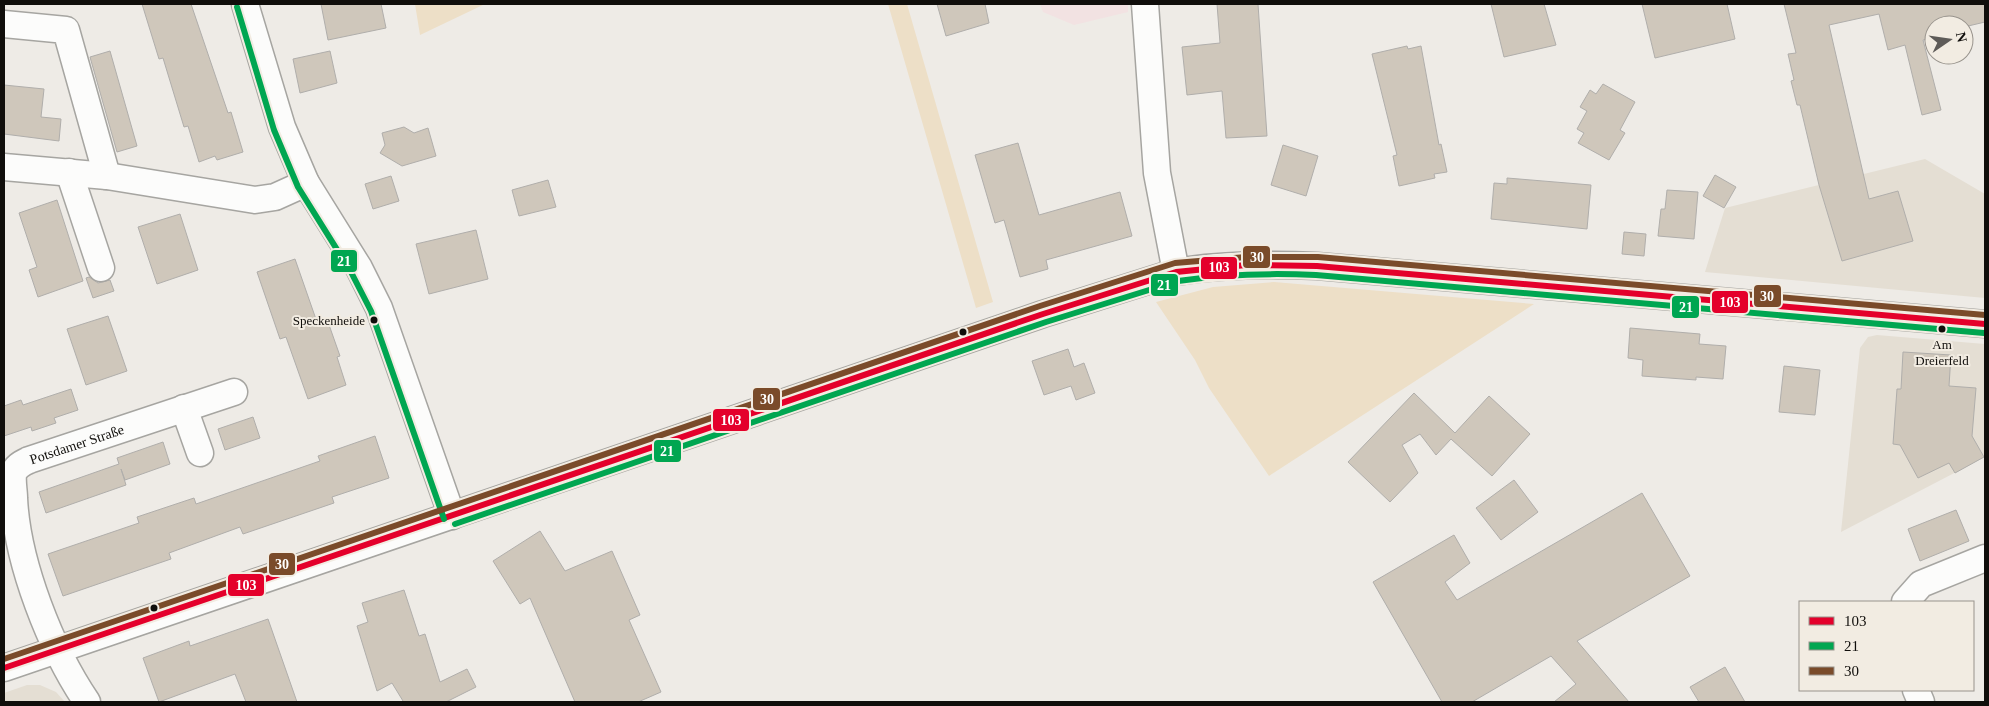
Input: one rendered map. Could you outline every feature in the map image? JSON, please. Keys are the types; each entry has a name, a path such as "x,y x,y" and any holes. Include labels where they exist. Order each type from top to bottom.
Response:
{"street":[{"path":"245,4 282,127 306,183 359,268 379,308 452,516"},
{"path":"1145,4 1157,173 1176,272"},
{"path":"4,24 66,30 107,176"},
{"path":"4,167 107,176 255,200 275,197 306,183"},
{"path":"69,172 101,268"},
{"path":"4,668 1043,314 1176,272 1228,266 1272,264 1317,266 1985,324"},
{"name":"Potsdamer Straße","path":"58,650 45,622 22,551 15,509 13,474 18,466 29,460 234,392"},
{"path":"184,408 200,454"},
{"path":"1906,601 1921,584 1985,558"},
{"path":"58,650 87,702"}],"shaded area":[{"path":"415,4 485,4 420,35"},
{"path":"888,4 907,4 993,302 976,308"},
{"path":"1040,4 1128,4 1128,12 1074,25 1043,12"},
{"path":"1925,159 1985,194 1985,298 1705,272 1725,208"},
{"path":"1274,282 1534,304 1269,476 1209,388 1195,360 1156,302 1213,287"},
{"path":"1877,335 1985,344 1985,457 1841,532 1860,348 1868,337"},
{"path":"27,685 40,685 56,692 65,702 4,702 4,693"}],"building":[{"path":"142,4 191,4 228,113 231,112 243,152 217,160 215,156 199,162 188,126 184,127 163,58 159,59"},
{"path":"321,4 381,4 386,28 328,40"},
{"path":"937,4 985,4 989,23 946,36"},
{"path":"1217,4 1258,4 1267,136 1226,138 1222,91 1187,95 1182,47 1220,43"},
{"path":"1491,4 1544,4 1556,45 1504,57"},
{"path":"1642,4 1727,4 1735,39 1655,58"},
{"path":"1784,4 1985,4 1985,22 1974,25 1974,15 1924,15 1924,65 1929,65 1941,110 1922,115 1905,45 1888,50 1879,14 1829,25 1869,199 1898,191 1913,241 1842,261 1819,185 1800,105 1797,105 1791,81 1794,80 1788,54 1796,53"},
{"path":"1407,46 1408,49 1421,46 1439,145 1441,144 1447,172 1434,174 1435,178 1399,186 1393,156 1397,155 1372,54"},
{"path":"110,51 137,146 117,152 90,57"},
{"path":"330,51 337,83 300,93 293,59"},
{"path":"1603,84 1635,102 1620,130 1625,133 1609,160 1578,143 1584,133 1577,129 1587,111 1580,107 1590,90 1596,94"},
{"path":"4,85 44,89 41,117 61,119 59,141 4,134"},
{"path":"404,127 414,133 428,128 436,156 402,166 380,153 385,145 382,133"},
{"path":"1018,143 1039,215 1120,192 1132,236 1046,260 1048,269 1020,277 1004,220 995,223 975,155"},
{"path":"1283,145 1318,156 1306,196 1271,185"},
{"path":"1715,175 1736,187 1724,208 1703,196"},
{"path":"391,176 399,201 373,209 365,184"},
{"path":"1507,178 1591,185 1587,229 1491,219 1494,183 1507,184"},
{"path":"548,180 556,207 519,216 512,190"},
{"path":"1667,190 1698,192 1694,239 1658,236 1661,209 1665,209"},
{"path":"57,200 83,281 38,297 29,270 37,267 19,213"},
{"path":"180,214 198,270 157,284 138,227"},
{"path":"476,230 488,279 429,294 416,244"},
{"path":"1624,232 1646,234 1644,256 1622,254"},
{"path":"295,259 318,325 328,322 340,356 337,357 346,385 308,399 286,337 280,339 257,272"},
{"path":"89,277 98,283 110,280 114,291 93,298 86,278"},
{"path":"108,316 127,371 86,385 67,329"},
{"path":"1630,328 1700,334 1699,344 1726,346 1723,379 1696,377 1696,380 1642,376 1643,360 1628,358"},
{"path":"1068,349 1074,367 1084,363 1095,393 1076,400 1071,386 1044,395 1032,361"},
{"path":"1903,352 1951,355 1949,386 1976,388 1972,436 1984,457 1955,473 1949,463 1918,478 1900,445 1893,444 1897,389 1901,389"},
{"path":"1784,366 1820,370 1815,415 1779,412"},
{"path":"71,389 78,410 54,418 56,423 32,431 31,427 4,436 4,406 21,400 23,405"},
{"path":"1414,393 1455,433 1489,396 1530,434 1492,476 1451,439 1436,455 1420,434 1402,445 1418,473 1390,502 1348,462"},
{"path":"253,417 260,438 225,450 218,429"},
{"path":"375,436 389,478 332,497 334,503 243,534 240,527 169,553 171,559 63,596 48,554 139,523 137,517 194,498 196,504 320,461 318,456"},
{"path":"163,442 170,464 125,480 121,469 126,485 46,513 39,492 119,464 117,458"},
{"path":"1514,480 1538,512 1501,540 1476,508"},
{"path":"1642,493 1690,576 1577,641 1629,702 1554,702 1576,684 1551,656 1472,702 1442,702 1373,582 1454,535 1470,563 1445,582 1457,600"},
{"path":"1956,510 1969,541 1920,561 1908,529"},
{"path":"540,531 565,571 612,551 640,615 629,620 661,692 638,702 575,702 530,598 520,604 493,561"},
{"path":"404,590 419,636 425,634 440,682 467,669 476,687 446,702 401,702 403,701 392,683 377,691 357,626 368,622 362,603"},
{"path":"268,619 297,702 246,702 235,674 159,702 143,658 189,641 190,646"},
{"path":"1725,667 1745,702 1699,702 1690,687"}],"transit line":[{"name":"21","path":"237,7 274,130 298,187 351,272 371,311 444,519"},
{"name":"30","path":"4,659 1040,306 1175,263 1246,257 1318,257 1985,315"},
{"name":"103","path":"4,668 1043,314 1176,272 1246,265 1317,266 1985,324"},
{"name":"21","path":"455,524 1046,322 1178,281 1247,275 1316,275 1984,333"}],"place":[{"name":"Speckenheide","path":"374,320"},
{"name":"Am Dreierfeld","path":"1942,329"}]}
